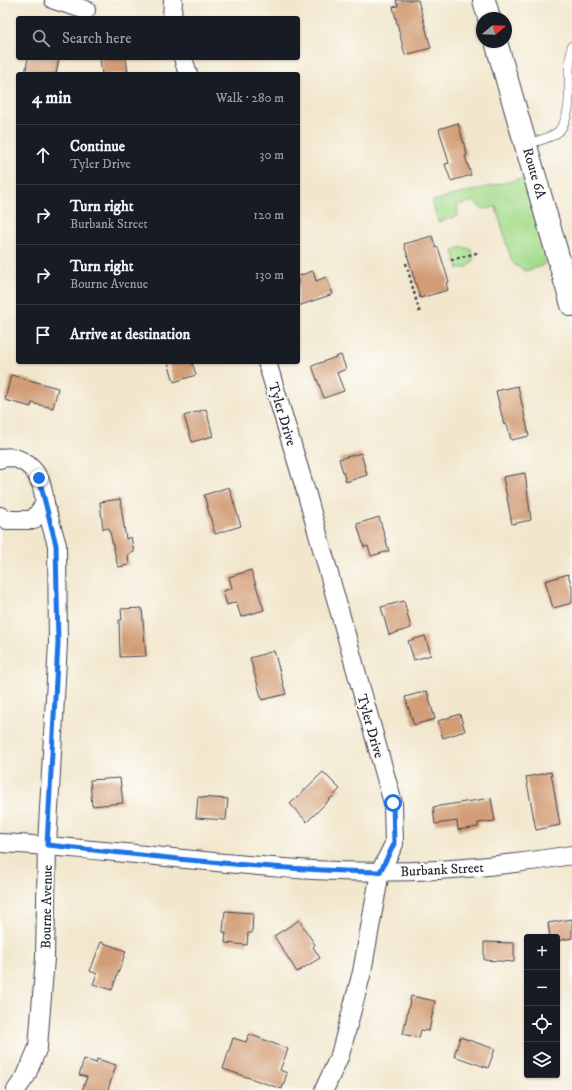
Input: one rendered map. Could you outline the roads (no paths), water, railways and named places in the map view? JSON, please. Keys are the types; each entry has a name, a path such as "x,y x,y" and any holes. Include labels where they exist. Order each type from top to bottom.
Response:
{"main road":[{"path":"484,0 487,12"},
{"name":"Route 6A","path":"498,48 572,305"}],"street":[{"path":"54,0 86,10"},
{"path":"172,16 173,0"},
{"path":"184,60 187,72"},
{"name":"Tyler Drive","path":"268,364 307,495 393,803 394,844 380,872 362,972 340,1055 324,1090"},
{"name":"Bourne Avenue","path":"0,459 5,457 24,461 39,478 56,545 58,643 47,845 45,958 38,1047 26,1076 16,1090"},
{"path":"0,516 7,520 33,520 45,504"},
{"name":"Burbank Street","path":"0,843 47,845 228,864 314,871 380,872 508,865 572,855"}],"lane":[{"path":"526,144 547,138 558,132 567,119 570,112 569,72 572,46"}]}
